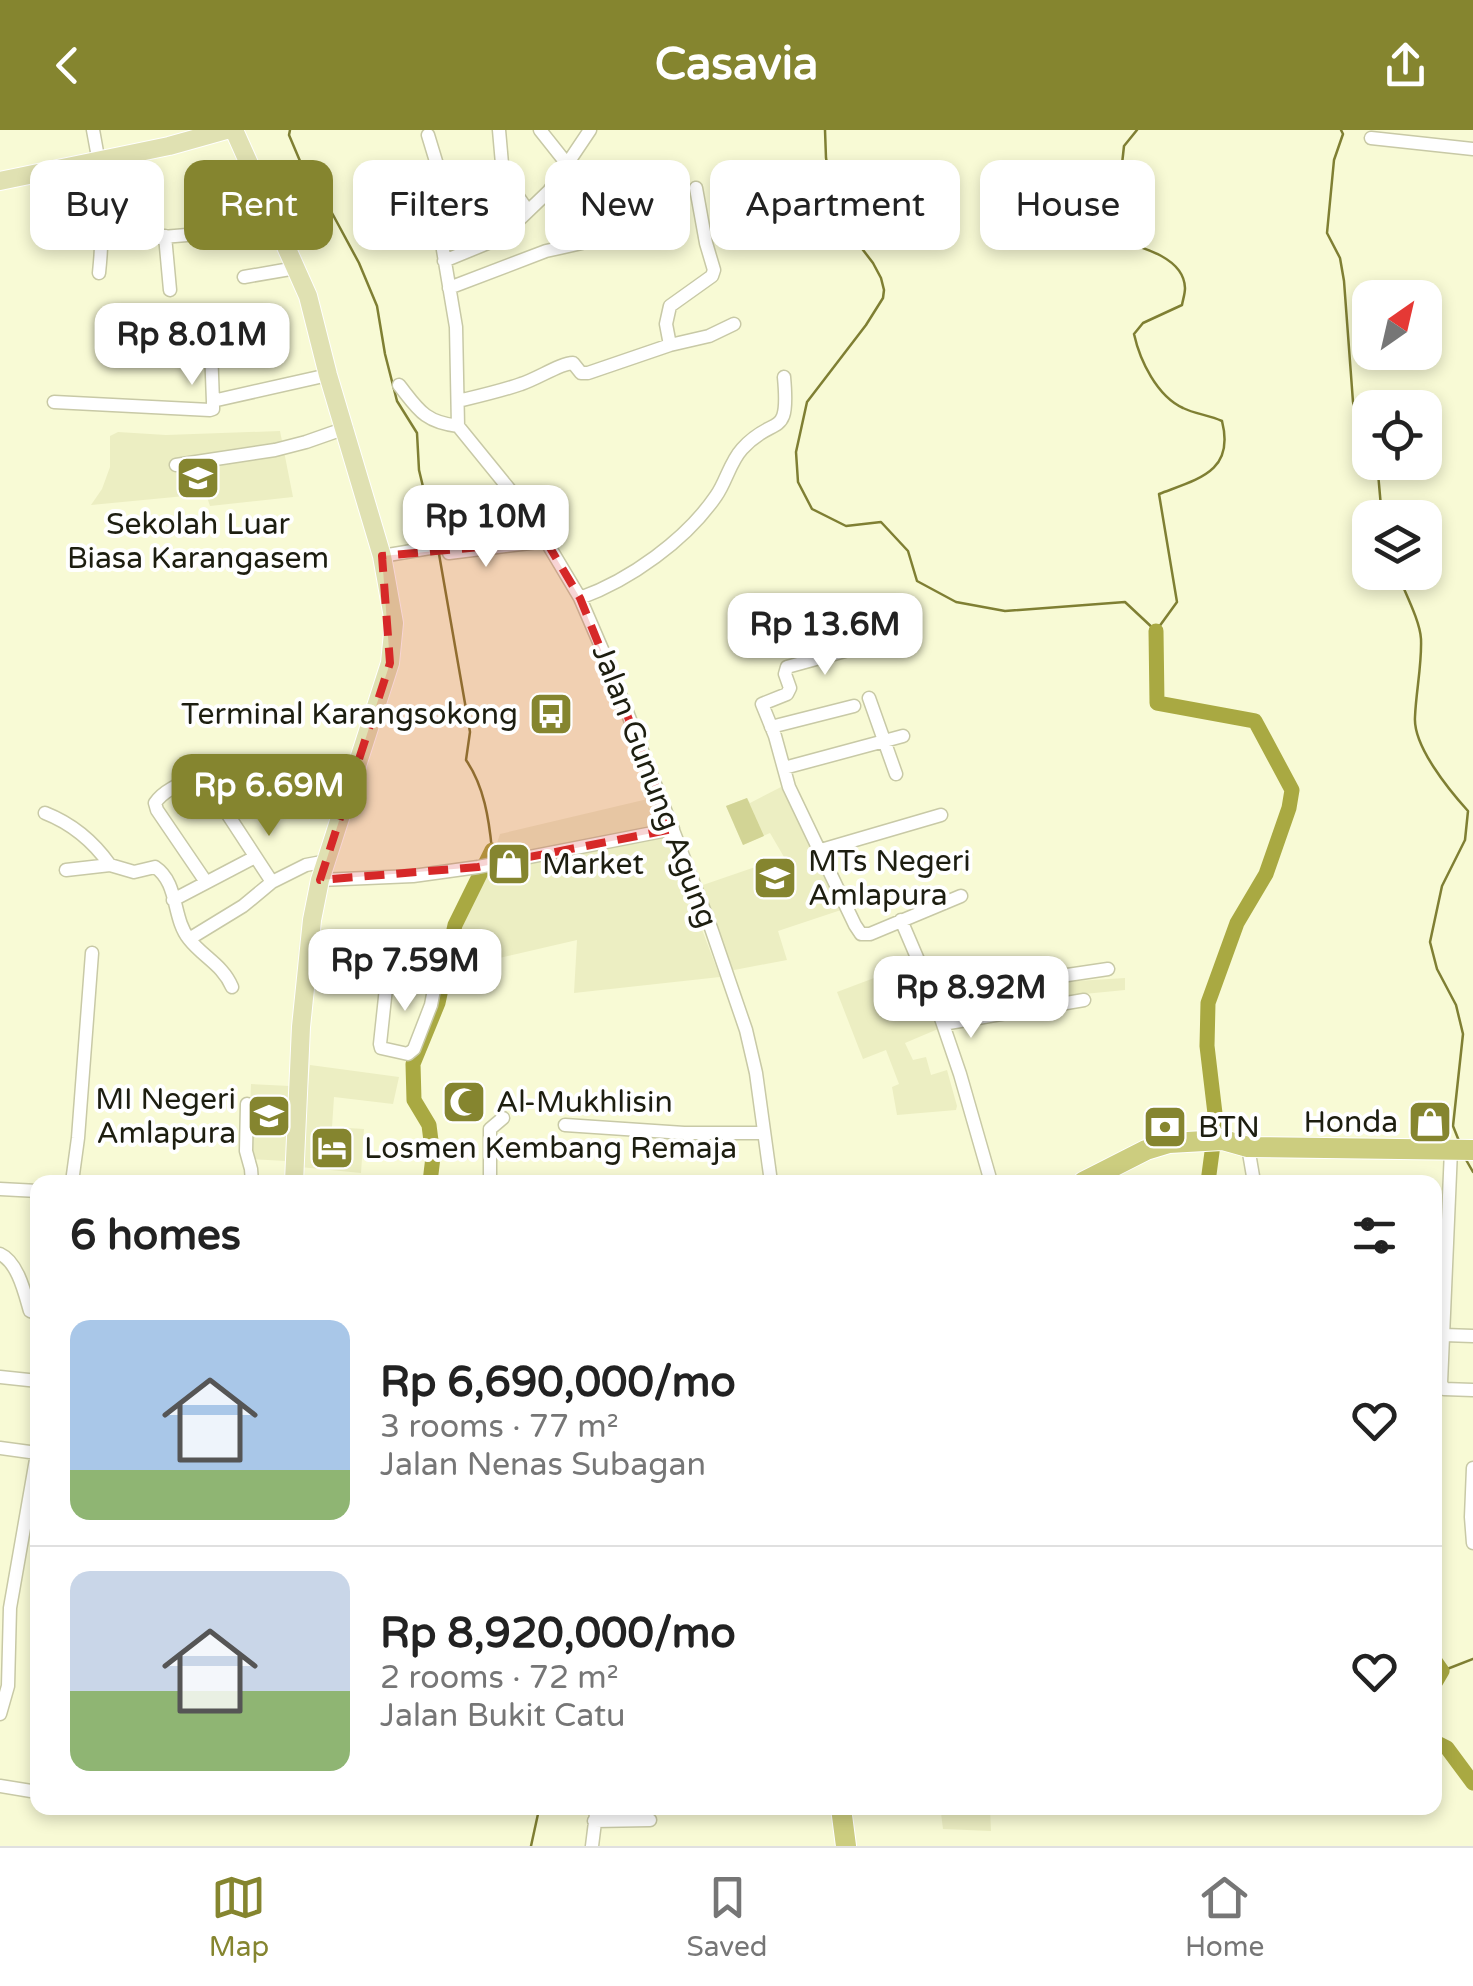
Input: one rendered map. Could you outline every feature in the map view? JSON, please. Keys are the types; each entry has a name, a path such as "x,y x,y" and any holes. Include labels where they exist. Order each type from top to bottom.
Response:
{"highway":[{"path":"1097,1175 1146,1150 1198,1140 1240,1137 1462,1145"},
{"path":"1223,1140 1248,1147 1462,1145"},
{"path":"842,1815 846,1846"}],"main road":[{"path":"99,160 226,130"},
{"path":"234,130 308,296 382,556 394,623 392,650 320,880 301,1027 294,1175"},
{"path":"0,181 30,175"}],"street":[{"path":"93,130 99,160"},
{"path":"498,130 503,175 528,211"},
{"path":"540,130 564,160"},
{"path":"570,160 590,130"},
{"path":"398,385 424,416 458,426 456,328 442,244 450,218 428,135"},
{"path":"1372,138 1473,149"},
{"path":"670,345 666,324 670,306 712,276 714,270 696,188"},
{"path":"444,261 493,242 545,194"},
{"path":"170,290 165,236 184,235"},
{"path":"98,273 101,250"},
{"path":"449,288 550,250"},
{"path":"244,276 296,268"},
{"path":"458,401 518,385 567,362 573,362 581,373 588,373 709,336 734,324"},
{"path":"54,402 213,409 212,349 228,339 249,337"},
{"path":"213,402 328,375"},
{"path":"580,598 630,574 700,517 718,494 740,450 784,418 784,377"},
{"name":"Jalan Gunung Agung","path":"458,426 546,541 580,598 608,663 711,928 746,1030 770,1175"},
{"path":"176,465 275,450 346,428"},
{"path":"382,556 446,546 448,553 546,541"},
{"path":"845,652 787,667 787,694 762,704 790,787 854,925 861,934 870,934 960,896"},
{"path":"869,698 896,774"},
{"path":"771,727 854,706"},
{"path":"784,768 903,736"},
{"path":"206,882 155,803 169,790 226,765"},
{"path":"202,774 272,882"},
{"path":"45,814 77,830 98,848 110,866"},
{"path":"821,850 941,815"},
{"path":"320,880 413,876 483,866 673,829"},
{"path":"174,900 255,857"},
{"path":"189,940 243,906 272,882 306,865 327,861"},
{"path":"66,870 110,866 134,872 160,869 167,876 189,940 216,963 232,987"},
{"path":"900,920 933,994 989,1175"},
{"path":"308,952 433,961 438,969 431,1005 414,1049 408,1054 386,1050 380,1044 388,960"},
{"path":"73,1175 92,953"},
{"path":"933,994 1108,969"},
{"path":"943,1024 1084,1000"},
{"path":"247,1104 246,1152 252,1175"},
{"path":"490,1175 490,1129 503,1118"},
{"path":"566,1125 684,1133 764,1133"},
{"path":"1462,1145 1442,1388 1473,1390"},
{"path":"1248,1147 1253,1175"},
{"path":"0,1189 30,1191"},
{"path":"0,1254 8,1257 26,1289 30,1312"},
{"path":"1444,1336 1473,1336"},
{"path":"0,1377 30,1379"},
{"path":"0,1448 30,1456"},
{"path":"1473,1468 1473,1543"},
{"path":"0,1714 8,1686 5,1608 30,1491"},
{"path":"0,1786 30,1791"},
{"path":"592,1846 597,1815"},
{"path":"606,1815 650,1820"}],"highlighted area":[{"path":"546,541 580,598 673,829 478,867 320,880 390,663 382,556"}],"shaded area":[{"name":"Sekolah Luar Biasa Karangasem","path":"280,431 293,497 210,506 206,494 91,505 110,467 110,436 118,432 166,435"},
{"name":"MTs Negeri Amlapura","path":"781,787 841,910 778,931 787,960 729,971 700,886 784,857 770,833 743,845 726,806 747,798 750,803"},
{"path":"652,798 720,977 574,993 577,940 473,964 448,965 458,926 484,882 500,834"},
{"path":"747,798 764,836 743,845 726,806"},
{"path":"890,972 903,1014 928,1006 938,1029 905,1043 913,1060 926,1057 931,1075 947,1070 956,1110 897,1115 892,1087 899,1084 886,1050 863,1059 837,992"},
{"path":"1125,978 1125,990 943,1021 936,1003 1061,982"},
{"path":"310,1065 399,1077 393,1104 334,1097 332,1127 364,1129 361,1173 300,1167"},
{"name":"MI Negeri Amlapura","path":"251,1084 290,1086 286,1161 248,1159"},
{"path":"941,1815 990,1815 991,1831 943,1829"}],"waterway":[{"path":"290,130 300,161 359,263 377,306 397,401 417,433 419,470 436,541"},
{"path":"825,130 837,216 873,263 884,290 866,325 807,402 796,452 798,482 812,509 846,526 881,522 908,551 917,581 956,602 1005,611 1125,602 1156,631 1177,602 1159,494 1210,471 1218,463 1225,438 1222,421 1183,408 1165,395 1145,366 1134,334 1143,323 1182,305 1182,276 1155,253 1106,237 1113,223 1124,146 1137,130"},
{"path":"1341,130 1327,233 1340,258 1344,281 1352,390"},
{"path":"1379,480 1380,500"},
{"path":"439,554 470,732 466,760 481,792 492,850"},
{"path":"1405,590 1421,639 1416,729 1434,767 1468,811 1465,840 1442,886 1430,942 1437,969 1456,1005 1463,1034 1453,1126 1459,1141"},
{"path":"1156,631 1157,703 1255,721 1292,790 1266,874 1237,923 1208,1003 1207,1046 1216,1122 1209,1175"},
{"path":"431,1175 429,1125 414,1100 413,1064 438,1003 455,925 492,850"},
{"path":"1465,1158 1473,1172"},
{"path":"1442,1671 1473,1659"},
{"path":"1442,1746 1473,1783"},
{"path":"531,1846 538,1815"}],"place":[{"name":"Sekolah Luar Biasa Karangasem","path":"198,478"},
{"name":"Terminal Karangsokong","path":"551,714"},
{"name":"Market","path":"509,864"},
{"name":"MTs Negeri Amlapura","path":"775,878"},
{"name":"Al-Mukhlisin","path":"464,1102"},
{"name":"MI Negeri Amlapura","path":"269,1116"},
{"name":"Honda","path":"1430,1122"},
{"name":"BTN","path":"1165,1127"},
{"name":"Losmen Kembang Remaja","path":"332,1148"}]}
